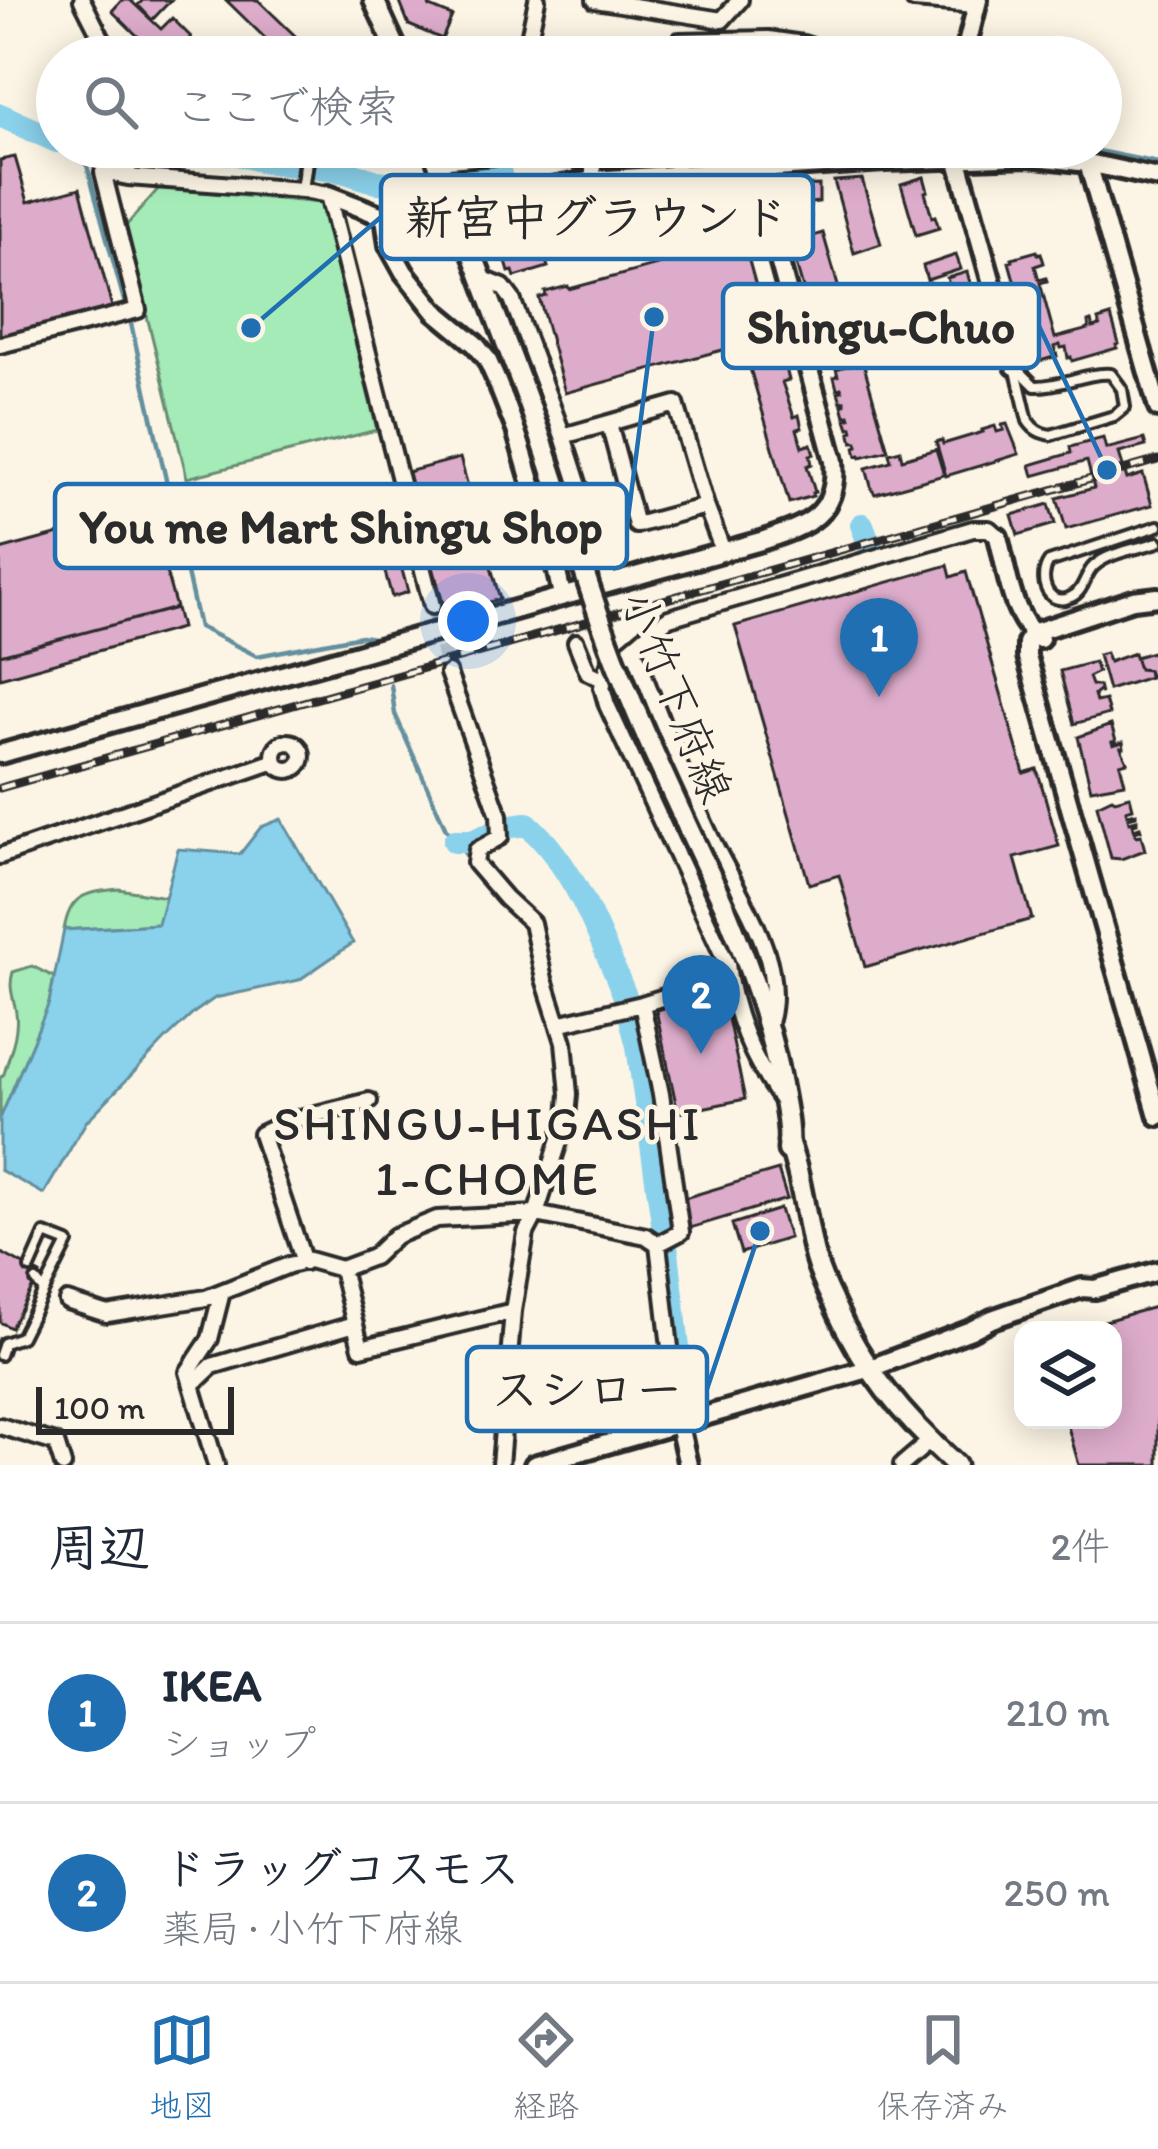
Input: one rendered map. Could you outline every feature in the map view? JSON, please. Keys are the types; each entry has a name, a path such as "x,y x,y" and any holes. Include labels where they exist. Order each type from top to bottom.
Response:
{"main road":[{"path":"374,0 390,36"},
{"name":"小竹下府線","path":"439,168 534,414 604,630 756,985 813,1252 836,1310 868,1369 956,1465"}],"street":[{"path":"82,0 100,36"},
{"path":"529,36 537,0"},
{"path":"595,0 722,20 740,0"},
{"path":"914,0 977,3 969,36"},
{"path":"302,190 305,168"},
{"path":"592,180 593,168"},
{"path":"677,168 677,176"},
{"path":"0,345 138,310 104,172 302,190 386,217 421,222 452,205 592,180 766,168"},
{"path":"961,168 1015,366"},
{"path":"1089,168 1158,407"},
{"path":"1111,168 1158,178"},
{"path":"0,754 805,525 830,500 834,461 754,169"},
{"path":"328,195 432,606"},
{"path":"386,217 389,245 404,272 434,311 487,359 516,430 562,596"},
{"path":"481,278 502,287 512,299 563,436 610,584"},
{"path":"806,352 998,300"},
{"path":"563,436 676,404 723,551"},
{"path":"608,424 636,525 706,506"},
{"path":"785,1105 748,1043 712,927 607,705 602,687 609,664 669,618 973,530 989,530 998,537 1020,617 1036,636 1036,663 1158,1082"},
{"path":"1154,598 1133,600 1036,636 1027,643 1027,657 1158,1116"},
{"path":"576,642 588,672 604,680"},
{"path":"634,649 669,742 771,969 774,1008 768,1027"},
{"path":"448,673 499,815 500,838 477,850 475,863 532,923 564,1042 568,1076 567,1117 526,1233 513,1311 500,1465"},
{"path":"0,856 275,761"},
{"path":"558,1024 728,977"},
{"path":"642,1004 662,1094 681,1232 658,1244"},
{"path":"304,1262 261,1134 288,1121 369,1100"},
{"path":"68,1301 107,1313 206,1298 304,1262 341,1269 373,1257 395,1236 437,1219 536,1214 646,1236 658,1244 688,1465"},
{"path":"341,1269 361,1348 513,1311"},
{"path":"535,1465 868,1369 971,1330 996,1327 1158,1271"},
{"path":"216,1465 188,1372 210,1339 222,1292"},
{"path":"192,1385 212,1366 355,1324"},
{"path":"0,1426 56,1443 63,1465"},
{"path":"902,1465 930,1441"}],"lane":[{"path":"1015,366 1035,386 1111,374 1122,388 1125,407 1114,416 1042,434 1028,421 1015,366"},
{"path":"1158,526 1049,562 1042,582 1050,595 1063,600 1074,597 1090,568 1158,542"},
{"path":"0,1355 2,1341 21,1337 68,1243 45,1234 30,1268"},
{"path":"36,1281 44,1291"}],"green space":[{"path":"159,188 321,203 377,430 187,478 125,227"},
{"path":"119,889 166,897 158,924 64,930 70,909 81,897"},
{"path":"32,966 54,977 49,1003 0,1119 0,1078 16,1028 13,972"}],"water":[{"path":"281,819 353,943 299,980 215,998 195,1012 86,1122 44,1194 0,1170 0,1119 49,1003 64,930 158,924 178,849 240,854 261,827"}],"building":[{"path":"122,0 130,0 161,29 172,18 190,36 138,36 112,11"},
{"path":"143,0 171,0 152,20 138,5"},
{"path":"226,0 258,0 295,36 263,36"},
{"path":"399,0 427,0 430,7 452,16 443,36 409,25"},
{"path":"15,157 28,202 80,188 112,307 0,337 0,160"},
{"path":"924,177 932,217 939,228 916,235 901,184"},
{"path":"862,179 881,244 854,253 834,181"},
{"path":"819,185 819,202 810,203 811,218 784,218 788,186"},
{"path":"823,233 844,307 811,316 790,243"},
{"path":"743,239 770,337 565,393 539,298 545,292"},
{"path":"539,240 548,267 515,277 506,262 518,258 521,246"},
{"path":"1037,251 1044,263 1035,266 1039,280 1047,281 1040,283 1055,338 1089,329 1091,321 1093,328 1100,326 1098,320 1111,316 1117,348 1072,361 1060,345 1054,347 1057,356 1037,362 1009,262"},
{"path":"956,255 961,269 927,280 923,266"},
{"path":"967,272 973,293 957,298 947,278"},
{"path":"772,344 779,363 784,361 789,380 782,382 794,417 799,415 802,447 811,444 814,454 807,466 813,496 789,503 745,351"},
{"path":"857,354 888,450 861,457 834,377 838,376 836,369 853,364 851,356"},
{"path":"1007,424 1019,454 946,476 936,442 943,444 995,426 997,432"},
{"path":"1103,438 1106,449 1144,439 1146,446 1119,453 1127,479 1143,474 1152,505 1066,529 1057,498 1094,488 1087,461 1033,476 1030,465"},
{"path":"936,449 944,475 875,494 872,490 866,468 891,461 889,453 900,450 902,459"},
{"path":"460,458 500,599 446,614 407,472"},
{"path":"1049,504 1055,524 1018,535 1012,515"},
{"path":"149,510 176,608 0,655 0,550"},
{"path":"388,518 408,592 392,597 371,522"},
{"path":"948,565 951,577 966,572 1024,773 1037,769 1059,846 1015,858 1032,919 865,967 839,875 809,884 735,626"},
{"path":"176,608 181,628 0,678 0,655"},
{"path":"1156,651 1158,673 1149,676 1148,670 1139,669 1135,657"},
{"path":"1106,653 1109,662 1134,653 1139,669 1148,670 1150,677 1108,690 1098,655"},
{"path":"1094,662 1098,672 1088,677 1091,685 1099,686 1096,702 1105,700 1109,714 1074,724 1060,671"},
{"path":"1111,725 1113,745 1123,742 1127,762 1120,764 1125,783 1091,789 1078,737"},
{"path":"1130,796 1133,808 1126,810 1127,815 1136,813 1128,818 1129,822 1137,820 1134,829 1140,827 1135,832 1141,835 1145,850 1111,858 1097,805"},
{"path":"723,995 745,1099 678,1113 656,1010"},
{"path":"778,1170 787,1199 690,1228 681,1199"},
{"path":"780,1209 789,1238 741,1253 732,1224"},
{"path":"0,1252 40,1274 11,1328 0,1322"},
{"path":"1158,1306 1158,1465 1079,1465 1069,1429 1122,1429 1122,1321 1105,1321"}],"waterway":[{"path":"0,115 36,131"},
{"path":"1122,156 1158,163"},
{"path":"88,168 126,308"},
{"path":"319,168 410,185 500,174"},
{"path":"130,319 199,627 257,656 361,636 373,638"},
{"path":"862,525 872,551"},
{"path":"391,685 395,714 446,829 466,855"},
{"path":"511,826 527,824 559,861 585,904 625,996"},
{"path":"455,841 494,833"},
{"path":"631,1019 664,1229"},
{"path":"667,1252 685,1409"}],"tunnel":[{"path":"432,606 448,673"}],"railway":[{"path":"0,788 1158,460"}],"place":[{"name":"You me Mart Shingu Shop","path":"654,317"},
{"name":"新宮中グラウンド","path":"251,328"},
{"name":"Shingu-Chuo","path":"1107,470"},
{"name":"IKEA","path":"879,697"},
{"name":"ドラッグコスモス","path":"701,1054"},
{"name":"スシロー","path":"760,1231"}],"district":[{"name":"SHINGU-HIGASHI 1-CHOME","path":"488,1150"}]}
